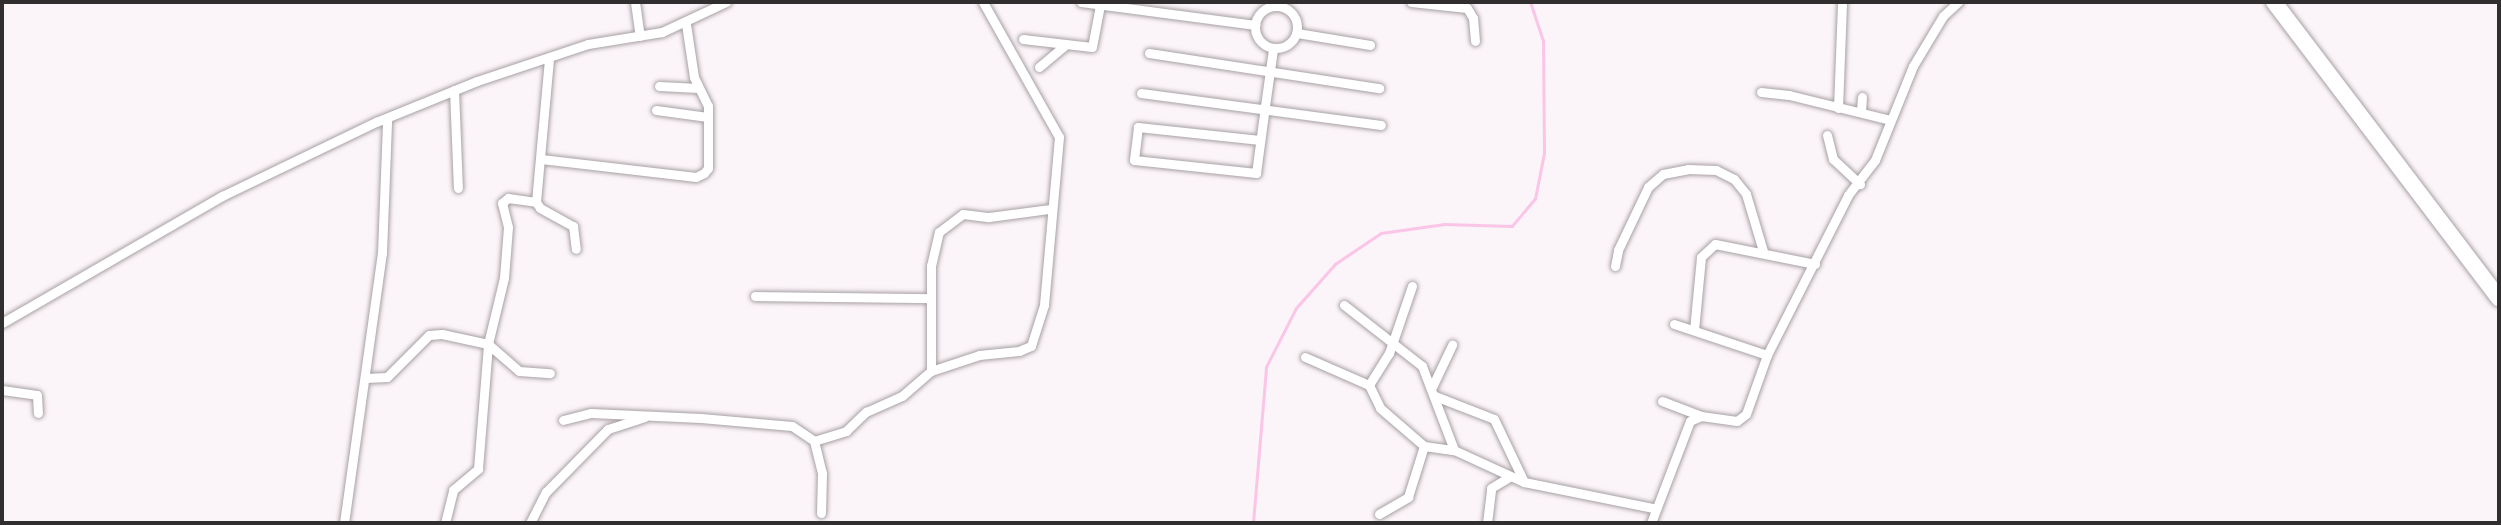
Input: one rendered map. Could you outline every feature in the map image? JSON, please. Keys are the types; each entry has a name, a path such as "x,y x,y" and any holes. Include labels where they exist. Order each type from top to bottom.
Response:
{"highway":[{"path":"2274,2 2499,298"}],"street":[{"path":"635,2 640,36"},
{"path":"2,323 222,196 454,90 588,44 640,36 686,24 726,2"},
{"path":"814,441 846,432 866,412 902,396 931,371 979,355 1031,346 1044,305 1050,209 1059,137 983,2"},
{"path":"1082,2 1255,26"},
{"path":"1410,2 1467,8 1473,18 1475,41"},
{"path":"1838,108 1842,2"},
{"path":"1662,401 1701,416 1742,419 1768,355 1848,195 1860,184 1925,43 1958,2"},
{"path":"1278,4 1294,15 1297,33 1289,45 1273,48 1259,40 1255,26 1264,10 1278,4"},
{"path":"1023,39 1093,47 1100,5"},
{"path":"541,159 696,177 708,168 706,97 698,88 686,24"},
{"path":"1297,33 1370,45"},
{"path":"1039,67 1066,44"},
{"path":"1260,140 1138,127 1135,160 1255,173 1260,140 1265,106 1273,48"},
{"path":"1150,53 1379,88"},
{"path":"549,59 537,202 540,208 573,226 576,249"},
{"path":"659,86 698,88"},
{"path":"454,90 458,188"},
{"path":"1761,92 1789,94 1890,120"},
{"path":"1141,93 1265,106 1381,125"},
{"path":"1861,111 1862,97"},
{"path":"656,110 708,117"},
{"path":"344,523 383,253 387,120"},
{"path":"1827,135 1833,159 1860,184"},
{"path":"1615,266 1618,250 1648,187 1663,174 1688,169 1716,170 1734,179 1746,194 1763,251"},
{"path":"445,523 453,490 478,469 488,344 504,278 508,228 502,203 508,198 537,202"},
{"path":"931,371 930,298 935,241 953,220 963,214 989,217 1050,209"},
{"path":"1694,330 1696,290 1705,251 1716,244 1763,251 1815,264"},
{"path":"1369,385 1394,341 1412,286"},
{"path":"755,296 930,298"},
{"path":"1344,305 1394,341 1422,366 1434,391 1454,450"},
{"path":"1674,324 1768,355"},
{"path":"366,378 387,377 429,335 488,344 519,371 550,373"},
{"path":"1434,391 1452,345"},
{"path":"1305,357 1369,385 1380,408 1424,446 1454,450 1524,482 1653,508"},
{"path":"2,390 37,395 38,413"},
{"path":"1434,391 1494,419 1524,482"},
{"path":"563,420 591,413 792,426 814,441 822,474 821,513"},
{"path":"530,523 546,492 608,429 649,415"},
{"path":"1651,523 1653,508 1690,421 1701,416"},
{"path":"1379,514 1408,497 1424,446"},
{"path":"1487,523 1491,488 1509,477"}],"waterway":[{"path":"1253,523 1266,367 1296,308 1335,264 1381,233 1444,224 1512,226 1535,199 1544,153 1543,41 1530,2"}]}
